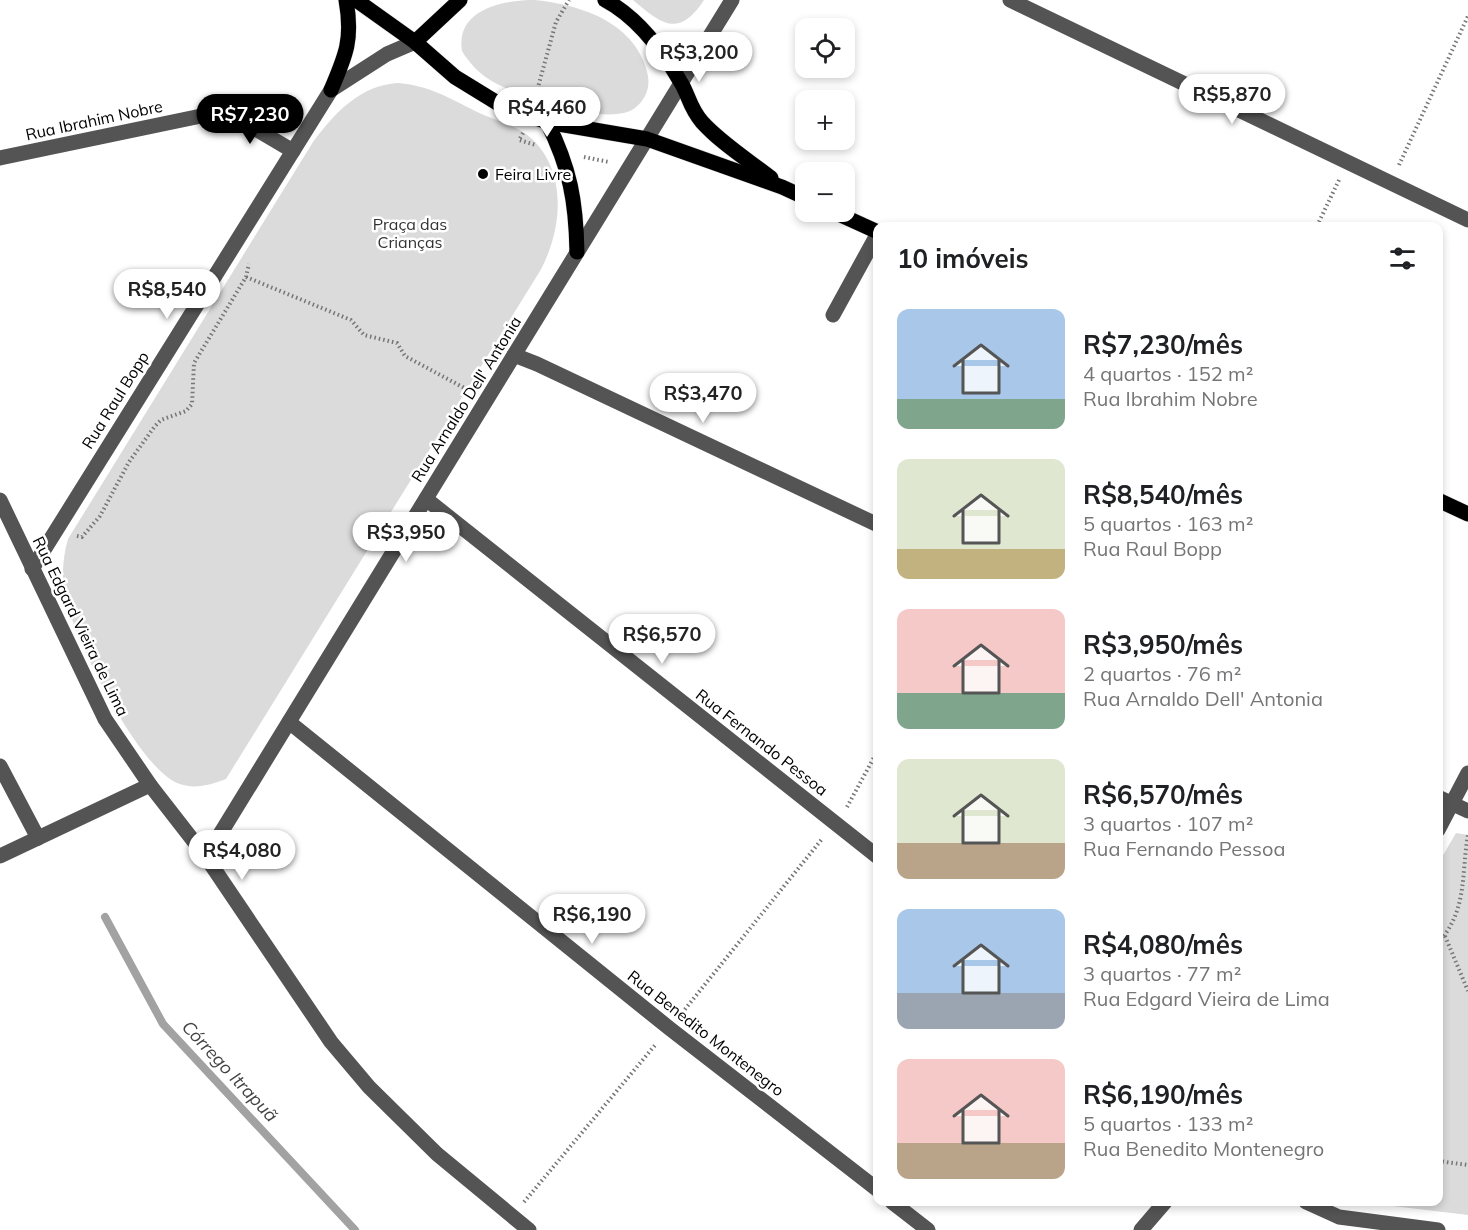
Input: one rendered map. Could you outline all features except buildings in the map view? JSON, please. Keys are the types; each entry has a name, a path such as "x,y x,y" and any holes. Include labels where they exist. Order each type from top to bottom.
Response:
{"main road":[{"path":"331,90 349,47 350,28 346,0"},
{"path":"356,0 415,42 455,77 478,93 528,117 647,139 795,193"},
{"path":"415,42 460,0"},
{"path":"605,0 634,19 682,83 686,98 702,122 782,187"},
{"path":"547,122 562,153 573,190 577,252"},
{"path":"855,222 873,230"},
{"path":"1443,502 1468,514"}],"street":[{"name":"Rua Arnaldo Dell' Antonia","path":"206,857 732,0"},
{"path":"1010,0 1468,220"},
{"name":"Rua Raul Bopp","path":"32,569 331,90 387,54 415,42"},
{"name":"Rua Ibrahim Nobre","path":"0,158 225,111 292,151"},
{"path":"833,315 873,241"},
{"path":"514,355 873,523"},
{"name":"Rua Fernando Pessoa","path":"426,499 873,853"},
{"name":"Rua Edgard Vieira de Lima","path":"0,500 105,719 150,785 206,857 331,1042 369,1087 437,1154 529,1230"},
{"name":"Rua Benedito Montenegro","path":"289,722 669,1028 873,1186"},
{"path":"0,766 38,838"},
{"path":"1443,821 1468,773"},
{"path":"0,856 150,785"},
{"path":"1443,799 1468,812"},
{"path":"897,1206 928,1230"},
{"path":"1141,1230 1162,1206"},
{"path":"1315,1206 1339,1217 1438,1230"}],"path":[{"path":"1391,183 1468,16"},
{"path":"1319,222 1347,163"},
{"path":"60,522 71,535 82,537 91,529 129,462 155,426 161,420 186,411 192,404 194,363 246,277 249,254 244,228"},
{"path":"246,277 351,320 364,335 397,344 405,356 487,399"},
{"path":"836,823 857,792 873,760"},
{"path":"1468,835 1466,894 1445,936 1468,991"},
{"path":"1443,1162 1468,1165"}],"green space":[{"path":"535,0 589,12 620,30 632,42 642,58 648,76 647,90 639,105 622,113 605,114 562,108 503,87 486,77 468,60 462,51 462,37 466,25 474,16 496,5"},
{"path":"633,0 704,0 686,20 670,24 653,16"},
{"name":"Praça das Crianças","path":"398,83 419,86 438,93 512,126 532,139 544,153 552,168 556,185 557,221 553,238 540,271 226,779 202,786 183,785 161,772 145,753 111,702 83,646 73,622 64,587 63,563 68,539 313,142 349,102 372,89"},
{"path":"1456,833 1468,835 1468,1215 1393,1206 1443,1206 1443,855"}],"waterway":[{"name":"Córrego Itrapuã","path":"105,917 163,1024 355,1230"}],"place":[{"name":"Feira Livre","path":"483,174"}]}
